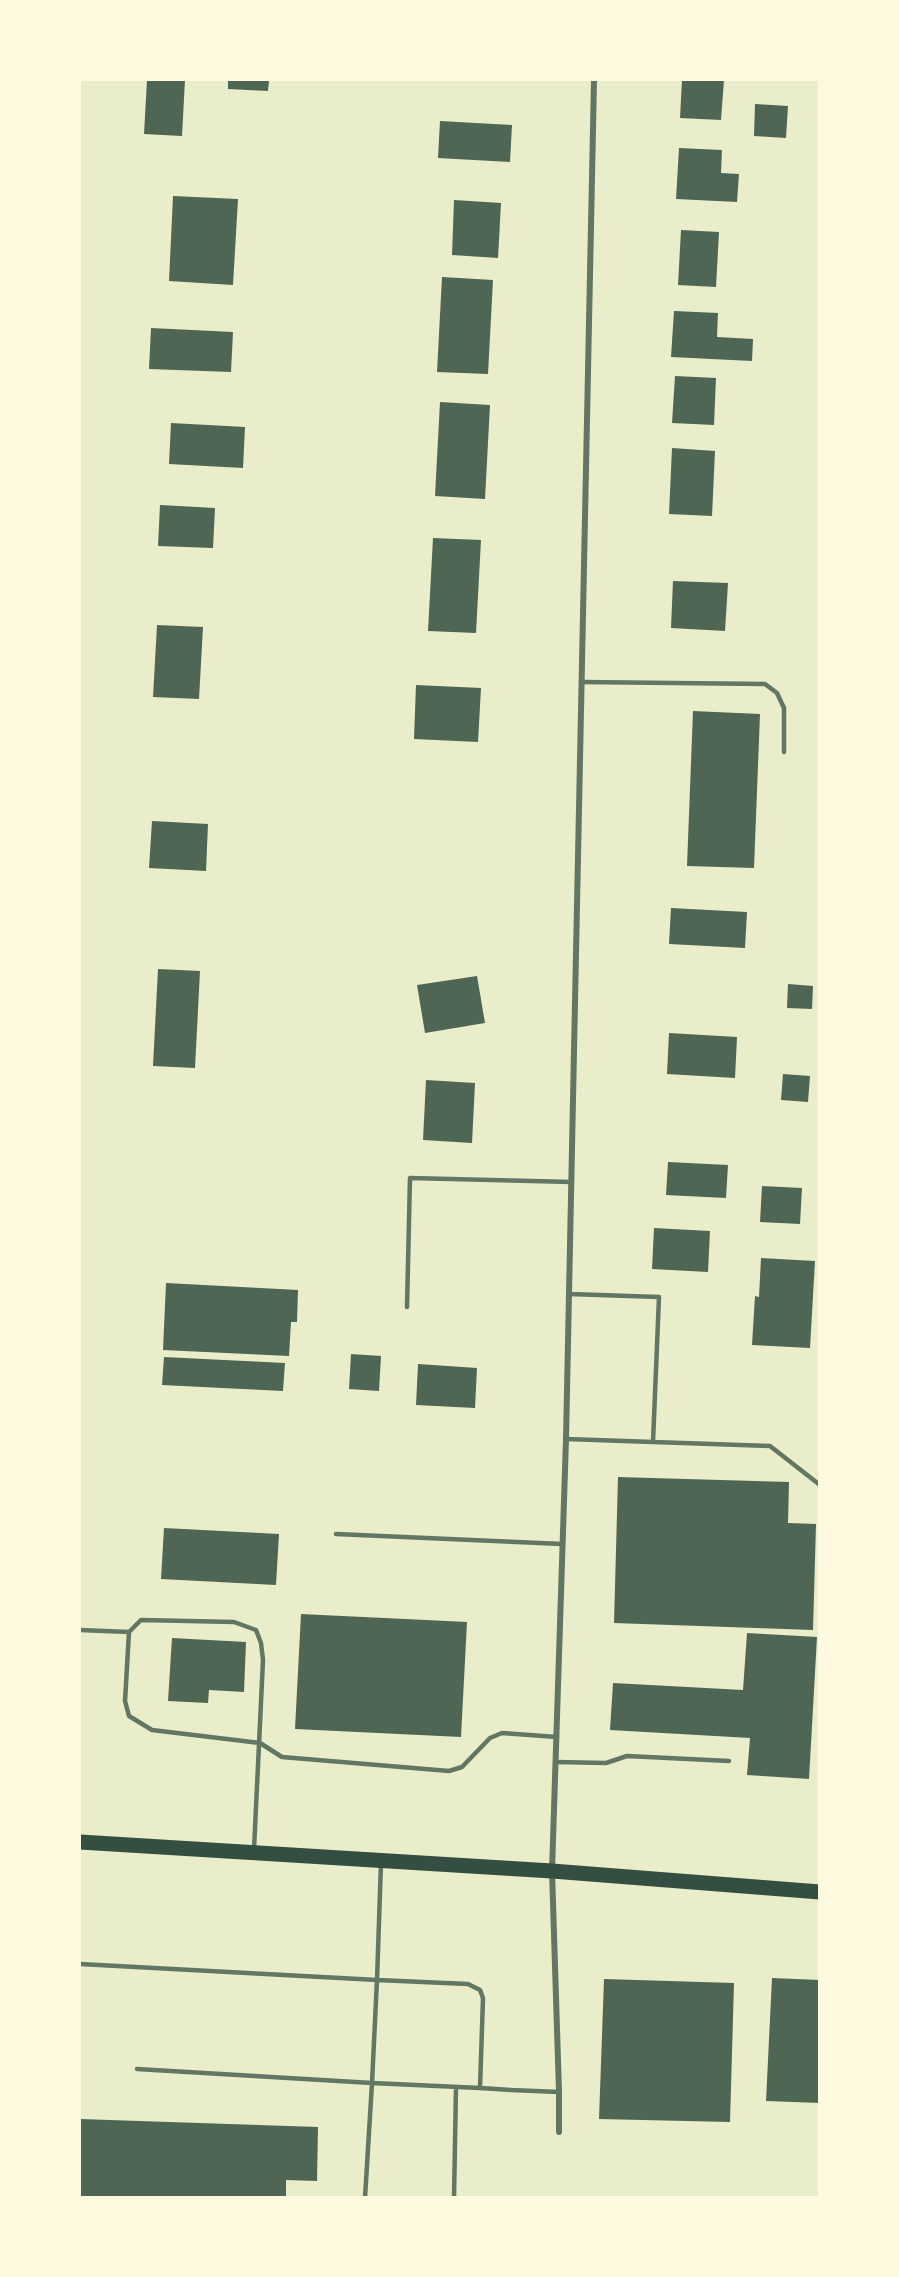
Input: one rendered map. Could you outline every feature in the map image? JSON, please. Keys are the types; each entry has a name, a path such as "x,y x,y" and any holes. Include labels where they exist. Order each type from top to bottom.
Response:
{"main road":[{"path":"80,1842 552,1871 819,1892"}],"street":[{"path":"559,2132 552,1871 566,1439 594,80"}],"lane":[{"path":"582,682 765,684 777,693 784,708 784,752"},
{"path":"407,1307 410,1178 572,1182"},
{"path":"569,1294 659,1297 653,1442"},
{"path":"566,1439 770,1446 819,1485"},
{"path":"336,1534 562,1544"},
{"path":"254,1852 260,1743 263,1660 261,1642 256,1630 234,1622 141,1620 129,1632 125,1701 129,1716 153,1730 260,1743 282,1757 449,1771 462,1767 490,1738 502,1733 557,1737"},
{"path":"80,1630 129,1632"},
{"path":"556,1762 606,1763 627,1756 729,1761"},
{"path":"365,2198 381,1860"},
{"path":"80,1964 468,1984 480,1990 483,1998 480,2088"},
{"path":"137,2069 559,2092"},
{"path":"454,2198 456,2087"}],"building":[{"path":"147,80 185,80 182,136 144,134"},
{"path":"228,80 269,80 268,91 228,89"},
{"path":"682,80 724,80 721,120 680,118"},
{"path":"755,104 788,106 786,138 754,136"},
{"path":"440,121 512,125 510,162 438,158"},
{"path":"679,148 722,150 721,173 739,174 737,202 676,199"},
{"path":"173,196 238,199 233,285 169,281"},
{"path":"454,200 501,203 498,258 452,255"},
{"path":"681,230 719,232 716,287 678,285"},
{"path":"442,277 493,280 488,374 437,372"},
{"path":"674,311 718,313 717,337 753,339 752,361 671,357"},
{"path":"151,328 233,332 231,372 149,369"},
{"path":"675,376 716,378 714,425 672,423"},
{"path":"440,402 490,405 485,499 435,496"},
{"path":"171,423 245,427 243,468 169,464"},
{"path":"672,448 715,451 712,516 669,514"},
{"path":"160,505 215,508 213,548 158,546"},
{"path":"433,538 481,540 476,633 428,631"},
{"path":"673,581 728,583 725,631 671,628"},
{"path":"157,625 203,627 199,699 153,697"},
{"path":"416,685 481,688 478,742 414,739"},
{"path":"693,711 760,714 754,868 687,866"},
{"path":"152,821 208,824 206,871 149,868"},
{"path":"671,908 747,912 745,948 669,944"},
{"path":"158,969 200,971 195,1068 153,1066"},
{"path":"477,976 485,1023 425,1033 417,985"},
{"path":"788,984 813,986 812,1009 787,1008"},
{"path":"669,1033 737,1037 735,1078 667,1074"},
{"path":"783,1074 810,1076 808,1102 781,1100"},
{"path":"426,1080 475,1083 472,1143 423,1140"},
{"path":"668,1162 728,1165 726,1198 666,1195"},
{"path":"762,1186 802,1188 800,1224 760,1222"},
{"path":"654,1228 710,1231 708,1272 652,1269"},
{"path":"761,1258 815,1261 810,1348 752,1345 755,1296 759,1297"},
{"path":"166,1283 298,1290 297,1322 291,1322 289,1356 163,1350"},
{"path":"351,1354 381,1356 379,1391 349,1389"},
{"path":"164,1357 285,1363 283,1391 162,1385"},
{"path":"418,1364 477,1368 475,1408 416,1405"},
{"path":"618,1477 789,1482 788,1523 816,1524 813,1630 614,1623"},
{"path":"164,1528 279,1534 276,1585 161,1579"},
{"path":"301,1614 467,1622 461,1737 295,1729"},
{"path":"747,1633 817,1637 809,1779 747,1775 750,1738 610,1730 613,1683 743,1690"},
{"path":"172,1638 246,1642 244,1692 209,1690 208,1703 168,1701"},
{"path":"772,1978 820,1980 820,2103 766,2101"},
{"path":"604,1979 734,1983 730,2122 599,2119"},
{"path":"80,2119 318,2127 317,2181 286,2180 286,2198 80,2198"}]}
